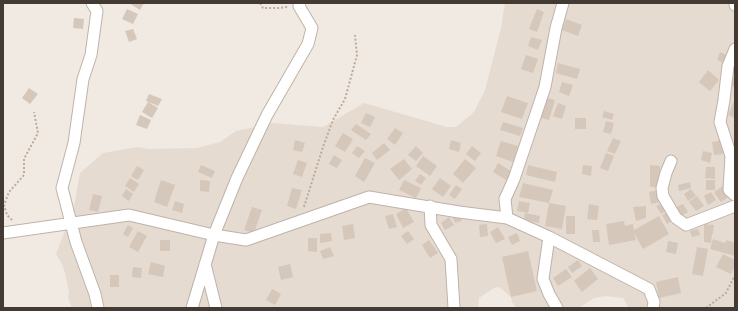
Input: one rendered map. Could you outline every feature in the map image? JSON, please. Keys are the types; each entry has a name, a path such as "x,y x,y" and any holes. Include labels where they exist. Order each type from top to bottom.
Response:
{"street":[{"path":"92,3 97,11 91,55 83,79 74,143 62,188 76,242 95,294 98,308"},
{"path":"507,218 505,199 514,179 545,87 556,28 563,3"},
{"path":"192,308 214,235 237,178 267,116 308,44 312,28 300,4"},
{"path":"735,49 728,66 720,122 731,156 729,190 735,196"},
{"path":"671,161 662,188 663,196 676,218 686,225 735,206"},
{"path":"3,232 72,224 129,215 214,235 246,240 369,197 459,212 507,218 649,289 654,302 653,308"},
{"path":"430,206 431,225 451,259 454,308"},
{"path":"549,238 543,279 557,308"},
{"path":"205,264 216,308"}],"path":[{"path":"260,3 263,8 278,8 300,4"},
{"path":"299,221 333,120 345,99 357,55 355,35"},
{"path":"22,230 7,215 4,205 9,192 24,175 24,159 38,133 34,112"},
{"path":"706,308 726,293 735,275"}],"shaded area":[{"path":"505,3 735,3 735,308 629,308 623,298 605,296 594,298 579,308 516,308 511,297 499,287 494,288 479,298 478,308 72,308 68,298 69,292 65,273 56,254 74,207 80,173 103,153 137,147 148,149 197,148 220,142 236,131 273,123 323,127 364,103 447,127 456,127 474,112 485,90 501,28"}],"building":[{"path":"129,3 144,3 140,10"},
{"path":"127,9 138,14 133,24 122,19"},
{"path":"537,9 544,12 537,32 529,29"},
{"path":"74,18 84,19 83,29 73,28"},
{"path":"566,19 582,25 578,36 562,30"},
{"path":"133,29 137,39 129,42 125,31"},
{"path":"531,37 542,40 538,50 528,46"},
{"path":"720,52 729,56 726,64 717,60"},
{"path":"526,55 538,59 533,73 521,69"},
{"path":"558,63 580,69 577,79 556,73"},
{"path":"708,70 719,80 710,91 699,82"},
{"path":"735,76 735,88 729,83"},
{"path":"562,82 573,85 569,96 559,92"},
{"path":"29,88 38,94 30,104 22,98"},
{"path":"149,94 162,99 158,106 146,101"},
{"path":"507,96 528,103 522,119 501,112"},
{"path":"544,97 555,100 549,120 538,117"},
{"path":"735,99 735,118 728,115"},
{"path":"148,102 158,108 152,118 142,112"},
{"path":"558,103 566,106 562,119 553,116"},
{"path":"604,111 614,114 612,120 602,117"},
{"path":"366,113 375,117 370,127 361,123"},
{"path":"140,115 151,120 147,129 136,125"},
{"path":"575,118 586,118 586,129 575,129"},
{"path":"606,121 614,123 611,134 603,132"},
{"path":"503,122 523,128 520,136 500,130"},
{"path":"356,124 371,134 366,140 351,130"},
{"path":"395,128 403,133 395,145 387,139"},
{"path":"343,133 353,139 345,152 335,146"},
{"path":"613,138 621,141 615,154 607,151"},
{"path":"295,140 305,143 302,152 293,150"},
{"path":"451,140 461,143 459,152 449,149"},
{"path":"723,140 724,154 714,155 712,142"},
{"path":"501,141 518,146 513,162 496,156"},
{"path":"384,143 390,150 377,160 372,153"},
{"path":"357,146 365,151 359,158 352,153"},
{"path":"416,146 423,153 416,161 408,155"},
{"path":"472,146 481,153 475,161 466,154"},
{"path":"703,151 712,153 710,163 701,160"},
{"path":"606,153 614,156 608,171 600,168"},
{"path":"334,155 342,160 337,168 329,164"},
{"path":"423,156 437,166 430,176 416,166"},
{"path":"365,158 375,163 364,182 355,176"},
{"path":"404,159 412,169 399,180 390,169"},
{"path":"465,159 476,168 463,183 453,174"},
{"path":"298,160 307,163 302,177 293,174"},
{"path":"498,163 511,171 506,180 493,172"},
{"path":"201,165 215,171 212,178 198,172"},
{"path":"528,165 557,172 555,182 526,175"},
{"path":"583,165 592,166 591,176 582,174"},
{"path":"650,165 660,166 660,187 650,187"},
{"path":"137,166 144,170 138,180 131,176"},
{"path":"706,167 715,167 715,179 705,178"},
{"path":"420,174 426,178 421,185 415,181"},
{"path":"130,178 139,184 134,192 125,186"},
{"path":"440,178 451,186 443,197 432,189"},
{"path":"161,180 175,185 167,207 154,202"},
{"path":"200,180 210,181 209,192 200,191"},
{"path":"404,180 421,188 416,198 399,190"},
{"path":"706,180 715,180 715,190 706,190"},
{"path":"690,182 691,188 679,191 678,185"},
{"path":"523,183 553,190 549,203 519,197"},
{"path":"456,185 462,189 455,199 449,195"},
{"path":"723,186 730,196 721,202 714,192"},
{"path":"292,188 302,190 296,209 287,206"},
{"path":"126,189 133,194 129,201 122,196"},
{"path":"691,189 696,196 688,201 684,194"},
{"path":"659,190 661,202 651,204 649,192"},
{"path":"711,192 716,200 708,205 704,196"},
{"path":"93,194 102,196 98,212 89,210"},
{"path":"697,196 704,206 696,211 689,202"},
{"path":"175,201 184,204 182,213 172,210"},
{"path":"519,201 530,203 528,213 517,211"},
{"path":"549,203 566,206 562,229 545,226"},
{"path":"662,203 667,210 661,214 656,206"},
{"path":"589,204 599,206 597,220 587,219"},
{"path":"683,204 688,212 679,217 674,208"},
{"path":"646,206 646,218 636,221 633,207"},
{"path":"252,207 262,210 254,233 244,230"},
{"path":"406,208 414,222 403,228 396,214"},
{"path":"668,212 673,220 667,224 662,215"},
{"path":"525,213 540,216 539,223 524,220"},
{"path":"393,214 397,227 389,229 385,216"},
{"path":"459,215 462,221 455,223 453,218"},
{"path":"566,216 575,216 575,234 566,234"},
{"path":"659,216 669,234 643,249 634,233 636,240 609,245 606,224 624,221 625,226 633,224 634,230"},
{"path":"449,217 454,225 445,230 441,223"},
{"path":"353,224 355,238 344,240 342,226"},
{"path":"487,224 488,236 480,237 479,225"},
{"path":"704,224 714,225 711,243 704,242"},
{"path":"128,225 133,228 128,237 123,234"},
{"path":"498,227 505,239 496,243 490,232"},
{"path":"698,229 700,235 692,237 690,231"},
{"path":"592,230 599,230 600,242 593,242"},
{"path":"138,231 147,236 138,252 129,247"},
{"path":"408,231 414,239 407,244 401,236"},
{"path":"331,233 332,241 320,243 320,234"},
{"path":"517,233 520,241 512,245 508,237"},
{"path":"308,238 317,238 317,252 308,251"},
{"path":"713,239 725,243 727,240 735,243 735,256 710,249"},
{"path":"160,240 170,240 170,251 160,251"},
{"path":"429,240 438,253 430,258 422,245"},
{"path":"668,241 678,243 676,254 666,252"},
{"path":"330,247 334,256 323,259 320,251"},
{"path":"697,247 708,249 703,276 692,274"},
{"path":"528,251 537,291 511,297 502,257"},
{"path":"723,254 735,260 735,266 731,274 716,267"},
{"path":"578,260 582,266 572,273 568,267"},
{"path":"151,262 165,266 163,277 148,274"},
{"path":"290,264 293,277 281,280 278,267"},
{"path":"133,267 142,268 141,278 132,277"},
{"path":"590,268 598,279 582,292 574,281"},
{"path":"566,269 572,277 558,286 553,278"},
{"path":"110,275 119,275 119,287 110,287"},
{"path":"678,277 681,293 659,298 656,282"},
{"path":"272,289 281,294 275,305 266,300"}]}
